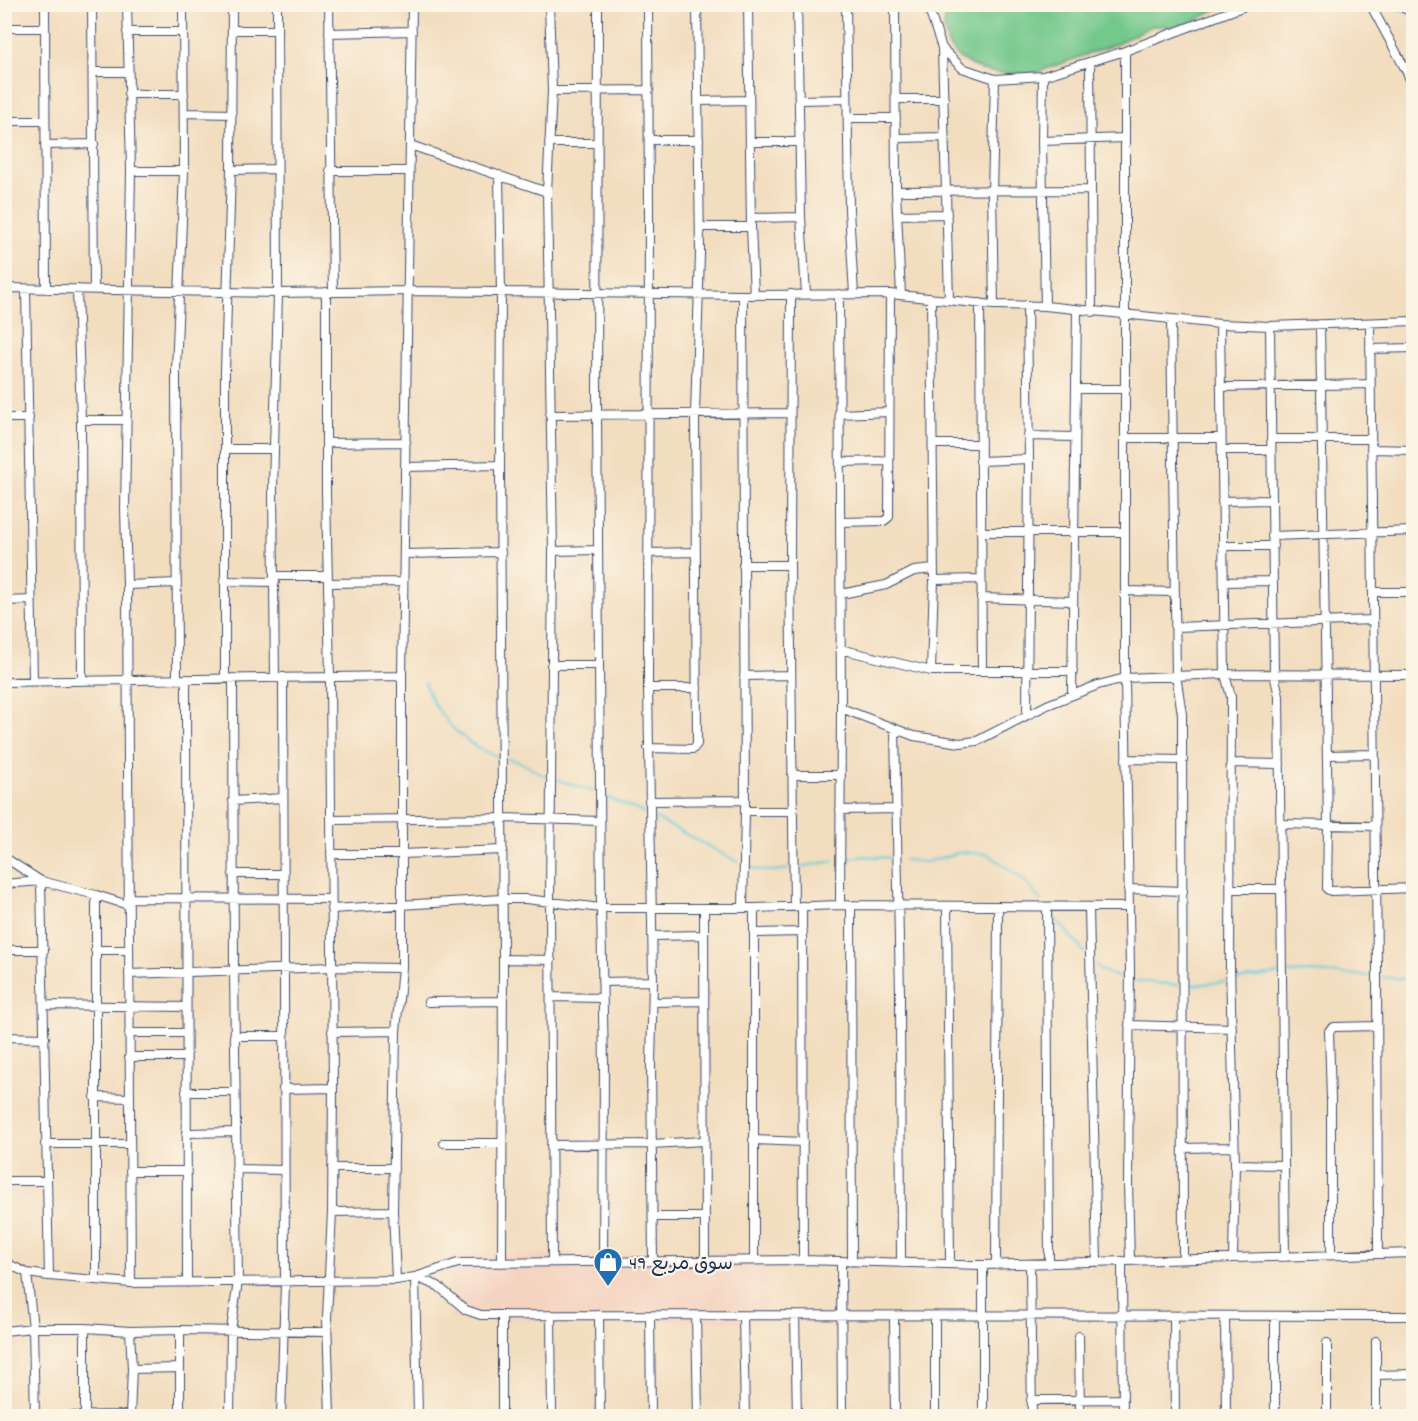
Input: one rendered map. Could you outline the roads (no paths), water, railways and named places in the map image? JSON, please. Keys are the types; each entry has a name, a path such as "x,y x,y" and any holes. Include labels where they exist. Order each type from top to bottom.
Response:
{"street":[{"path":"46,289 45,5 61,4"},
{"path":"92,4 94,289"},
{"path":"127,4 131,171 125,508 132,1283"},
{"path":"183,4 184,171 176,371 177,583 185,897 187,1283"},
{"path":"230,1416 231,1330 237,1281 236,1132 233,801 224,581 232,4"},
{"path":"277,4 278,293 274,449 275,579 283,798 285,1283 281,1416"},
{"path":"329,4 330,171 326,443 333,1088 332,1212 327,1332 330,1416"},
{"path":"396,1280 393,1211 396,1031 402,968 402,676 412,4"},
{"path":"508,4 550,5 552,91 547,192 553,551 550,821 552,1262"},
{"path":"598,4 597,414 603,982 603,1262"},
{"path":"648,4 648,748 653,981 651,1064 653,1261"},
{"path":"648,748 693,749 696,747 695,414 700,227 697,4"},
{"path":"748,4 754,295"},
{"path":"797,4 801,217 806,294"},
{"path":"846,4 849,210 854,294"},
{"path":"895,4 896,191 901,295"},
{"path":"927,4 942,48 949,300"},
{"path":"942,48 962,68 995,79 1043,76 1125,51 1250,4"},
{"path":"1370,4 1408,74 1413,98"},
{"path":"1391,4 1413,12"},
{"path":"4,28 45,28"},
{"path":"232,30 277,30"},
{"path":"329,33 412,31"},
{"path":"127,32 183,32"},
{"path":"1123,1416 1122,1316 1128,1184 1130,969 1125,678 1125,51"},
{"path":"1090,62 1092,312"},
{"path":"94,72 127,72"},
{"path":"1043,76 1045,306"},
{"path":"994,304 992,192 995,79"},
{"path":"552,91 649,90"},
{"path":"128,94 184,94"},
{"path":"800,100 847,99"},
{"path":"896,99 944,99"},
{"path":"699,101 749,100"},
{"path":"184,113 232,114"},
{"path":"848,118 896,118"},
{"path":"4,121 45,121"},
{"path":"896,138 945,137"},
{"path":"1042,141 1124,138"},
{"path":"649,140 699,140"},
{"path":"750,142 800,142"},
{"path":"549,143 598,143"},
{"path":"45,145 94,144"},
{"path":"410,145 547,192"},
{"path":"231,170 277,169"},
{"path":"131,171 184,171"},
{"path":"330,171 408,171"},
{"path":"499,174 503,818 502,1263"},
{"path":"896,191 1091,190"},
{"path":"897,215 947,214"},
{"path":"751,218 801,217"},
{"path":"700,227 751,227"},
{"path":"4,288 278,293 501,291 743,295 890,294 980,303 1045,306 1220,324 1270,326 1413,321"},
{"path":"26,289 33,681"},
{"path":"77,289 81,420 82,681"},
{"path":"791,294 792,775 798,906 803,933 803,1260"},
{"path":"839,294 840,905"},
{"path":"841,522 887,520 889,517 890,294"},
{"path":"743,295 745,800 743,908"},
{"path":"931,298 934,569 931,671"},
{"path":"980,303 982,672"},
{"path":"1027,305 1028,715"},
{"path":"1072,695 1077,310"},
{"path":"1172,320 1176,675 1182,714 1183,760 1183,1260"},
{"path":"1370,323 1378,1254"},
{"path":"1220,324 1225,674 1231,697 1232,1028 1235,1164 1233,1258"},
{"path":"1320,324 1327,889 1330,891 1413,888"},
{"path":"1270,326 1274,674 1279,696 1282,1165 1285,1257"},
{"path":"1370,349 1413,348"},
{"path":"1221,387 1370,384"},
{"path":"1076,389 1126,389"},
{"path":"839,414 889,412"},
{"path":"550,415 790,413"},
{"path":"4,418 29,418"},
{"path":"81,420 126,420"},
{"path":"1028,436 1075,436"},
{"path":"1125,438 1221,438"},
{"path":"1271,440 1371,439"},
{"path":"326,443 406,442"},
{"path":"933,444 981,444"},
{"path":"225,449 274,449"},
{"path":"1371,449 1413,450"},
{"path":"1222,450 1271,450"},
{"path":"980,461 1029,459"},
{"path":"840,462 888,461"},
{"path":"405,467 500,465"},
{"path":"1222,501 1272,500"},
{"path":"1272,536 1413,531"},
{"path":"981,532 1125,532"},
{"path":"1223,546 1272,546"},
{"path":"553,551 598,550"},
{"path":"404,554 501,552"},
{"path":"648,553 696,552"},
{"path":"743,565 790,565"},
{"path":"841,594 886,585 914,571 934,569"},
{"path":"224,581 328,579 403,582"},
{"path":"934,580 981,579"},
{"path":"1224,582 1273,581"},
{"path":"127,585 177,583"},
{"path":"1125,591 1175,592"},
{"path":"1373,592 1413,592"},
{"path":"981,598 1073,601"},
{"path":"4,601 32,600"},
{"path":"1175,627 1373,620"},
{"path":"840,649 931,671 1073,671"},
{"path":"551,665 599,664"},
{"path":"841,708 895,729 932,740 960,743 977,741 1072,695 1125,678 1225,674 1413,675"},
{"path":"744,676 791,675"},
{"path":"4,682 402,676"},
{"path":"648,688 697,688"},
{"path":"895,729 899,905 901,1263"},
{"path":"1327,755 1374,754"},
{"path":"1126,759 1183,760"},
{"path":"1231,763 1280,764"},
{"path":"792,775 841,775"},
{"path":"233,801 283,798"},
{"path":"649,801 745,800"},
{"path":"840,810 897,809"},
{"path":"745,812 793,811"},
{"path":"331,820 503,818 600,821"},
{"path":"1281,824 1375,826"},
{"path":"331,854 503,850"},
{"path":"4,857 41,882"},
{"path":"233,874 283,874"},
{"path":"4,884 41,882 128,901 185,897 331,899"},
{"path":"41,882 49,1276"},
{"path":"1128,889 1183,891"},
{"path":"1231,889 1282,889"},
{"path":"96,895 96,1279"},
{"path":"331,909 502,899 601,908 754,908 840,905 1128,907"},
{"path":"851,905 852,1261"},
{"path":"947,906 950,1264"},
{"path":"996,1264 998,906"},
{"path":"1047,907 1049,1264"},
{"path":"704,908 705,1260"},
{"path":"754,908 754,1260"},
{"path":"1089,908 1097,1262"},
{"path":"754,933 803,933"},
{"path":"652,936 704,935"},
{"path":"4,950 44,950"},
{"path":"95,950 128,950"},
{"path":"503,959 551,960"},
{"path":"129,975 332,967 402,968"},
{"path":"603,982 653,981"},
{"path":"551,997 602,999"},
{"path":"428,1002 503,1001"},
{"path":"652,1002 704,1001"},
{"path":"44,1005 185,1007"},
{"path":"1129,1025 1232,1028"},
{"path":"1331,1255 1329,1031 1334,1027 1377,1026"},
{"path":"332,1032 396,1031"},
{"path":"129,1033 185,1033"},
{"path":"234,1036 283,1036"},
{"path":"4,1037 45,1038"},
{"path":"129,1057 186,1057"},
{"path":"283,1089 333,1088"},
{"path":"186,1092 235,1092"},
{"path":"95,1097 130,1098"},
{"path":"186,1133 236,1132"},
{"path":"753,1140 803,1142"},
{"path":"551,1145 704,1141"},
{"path":"444,1143 503,1143"},
{"path":"45,1144 130,1144"},
{"path":"1183,1148 1234,1147"},
{"path":"1235,1164 1282,1165"},
{"path":"332,1168 394,1168"},
{"path":"236,1169 283,1170"},
{"path":"130,1171 187,1171"},
{"path":"4,1181 46,1181"},
{"path":"332,1212 393,1211"},
{"path":"653,1217 705,1217"},
{"path":"4,1262 27,1273 132,1283 237,1281 285,1283 396,1280 415,1277 458,1263 803,1260 983,1265 1413,1253"},
{"path":"841,1261 842,1416"},
{"path":"1030,1264 1032,1416"},
{"path":"983,1265 983,1416"},
{"path":"27,1273 33,1328 34,1416 130,1416 132,1369 130,1331"},
{"path":"415,1277 438,1286 466,1310 481,1315 1413,1316"},
{"path":"415,1277 418,1416"},
{"path":"502,1315 502,1416"},
{"path":"551,1315 552,1416"},
{"path":"599,1316 600,1416"},
{"path":"650,1316 651,1416"},
{"path":"696,1316 698,1416"},
{"path":"743,1316 745,1416"},
{"path":"795,1316 797,1416"},
{"path":"894,1316 895,1416"},
{"path":"935,1316 935,1416"},
{"path":"1174,1316 1175,1416"},
{"path":"1225,1316 1226,1416"},
{"path":"1275,1316 1275,1416"},
{"path":"4,1331 33,1328 85,1328 130,1331 327,1332"},
{"path":"85,1328 85,1416"},
{"path":"180,1330 180,1416"},
{"path":"1079,1336 1080,1416"},
{"path":"1376,1341 1376,1416"},
{"path":"1327,1343 1327,1416"},
{"path":"132,1369 180,1368"},
{"path":"1376,1374 1413,1374"},
{"path":"1031,1400 1123,1399"}],"waterway":[{"path":"425,683 429,695 453,728 474,745 497,756"},
{"path":"508,759 520,762 545,776"},
{"path":"556,779 594,792"},
{"path":"606,797 644,813"},
{"path":"655,818 738,862"},
{"path":"904,860 926,862 962,852 988,854 1025,881 1041,901"},
{"path":"846,859 864,856 892,858"},
{"path":"799,867 834,861"},
{"path":"749,867 768,871 788,869"},
{"path":"1050,912 1085,953"},
{"path":"1096,965 1099,969 1124,980"},
{"path":"1288,973 1312,972 1371,976"},
{"path":"1236,980 1277,974"},
{"path":"1383,977 1414,980"},
{"path":"1136,981 1178,985"},
{"path":"1189,985 1225,982"}],"place":[{"name":"سوق مربع 49","path":"608,1288"}]}
